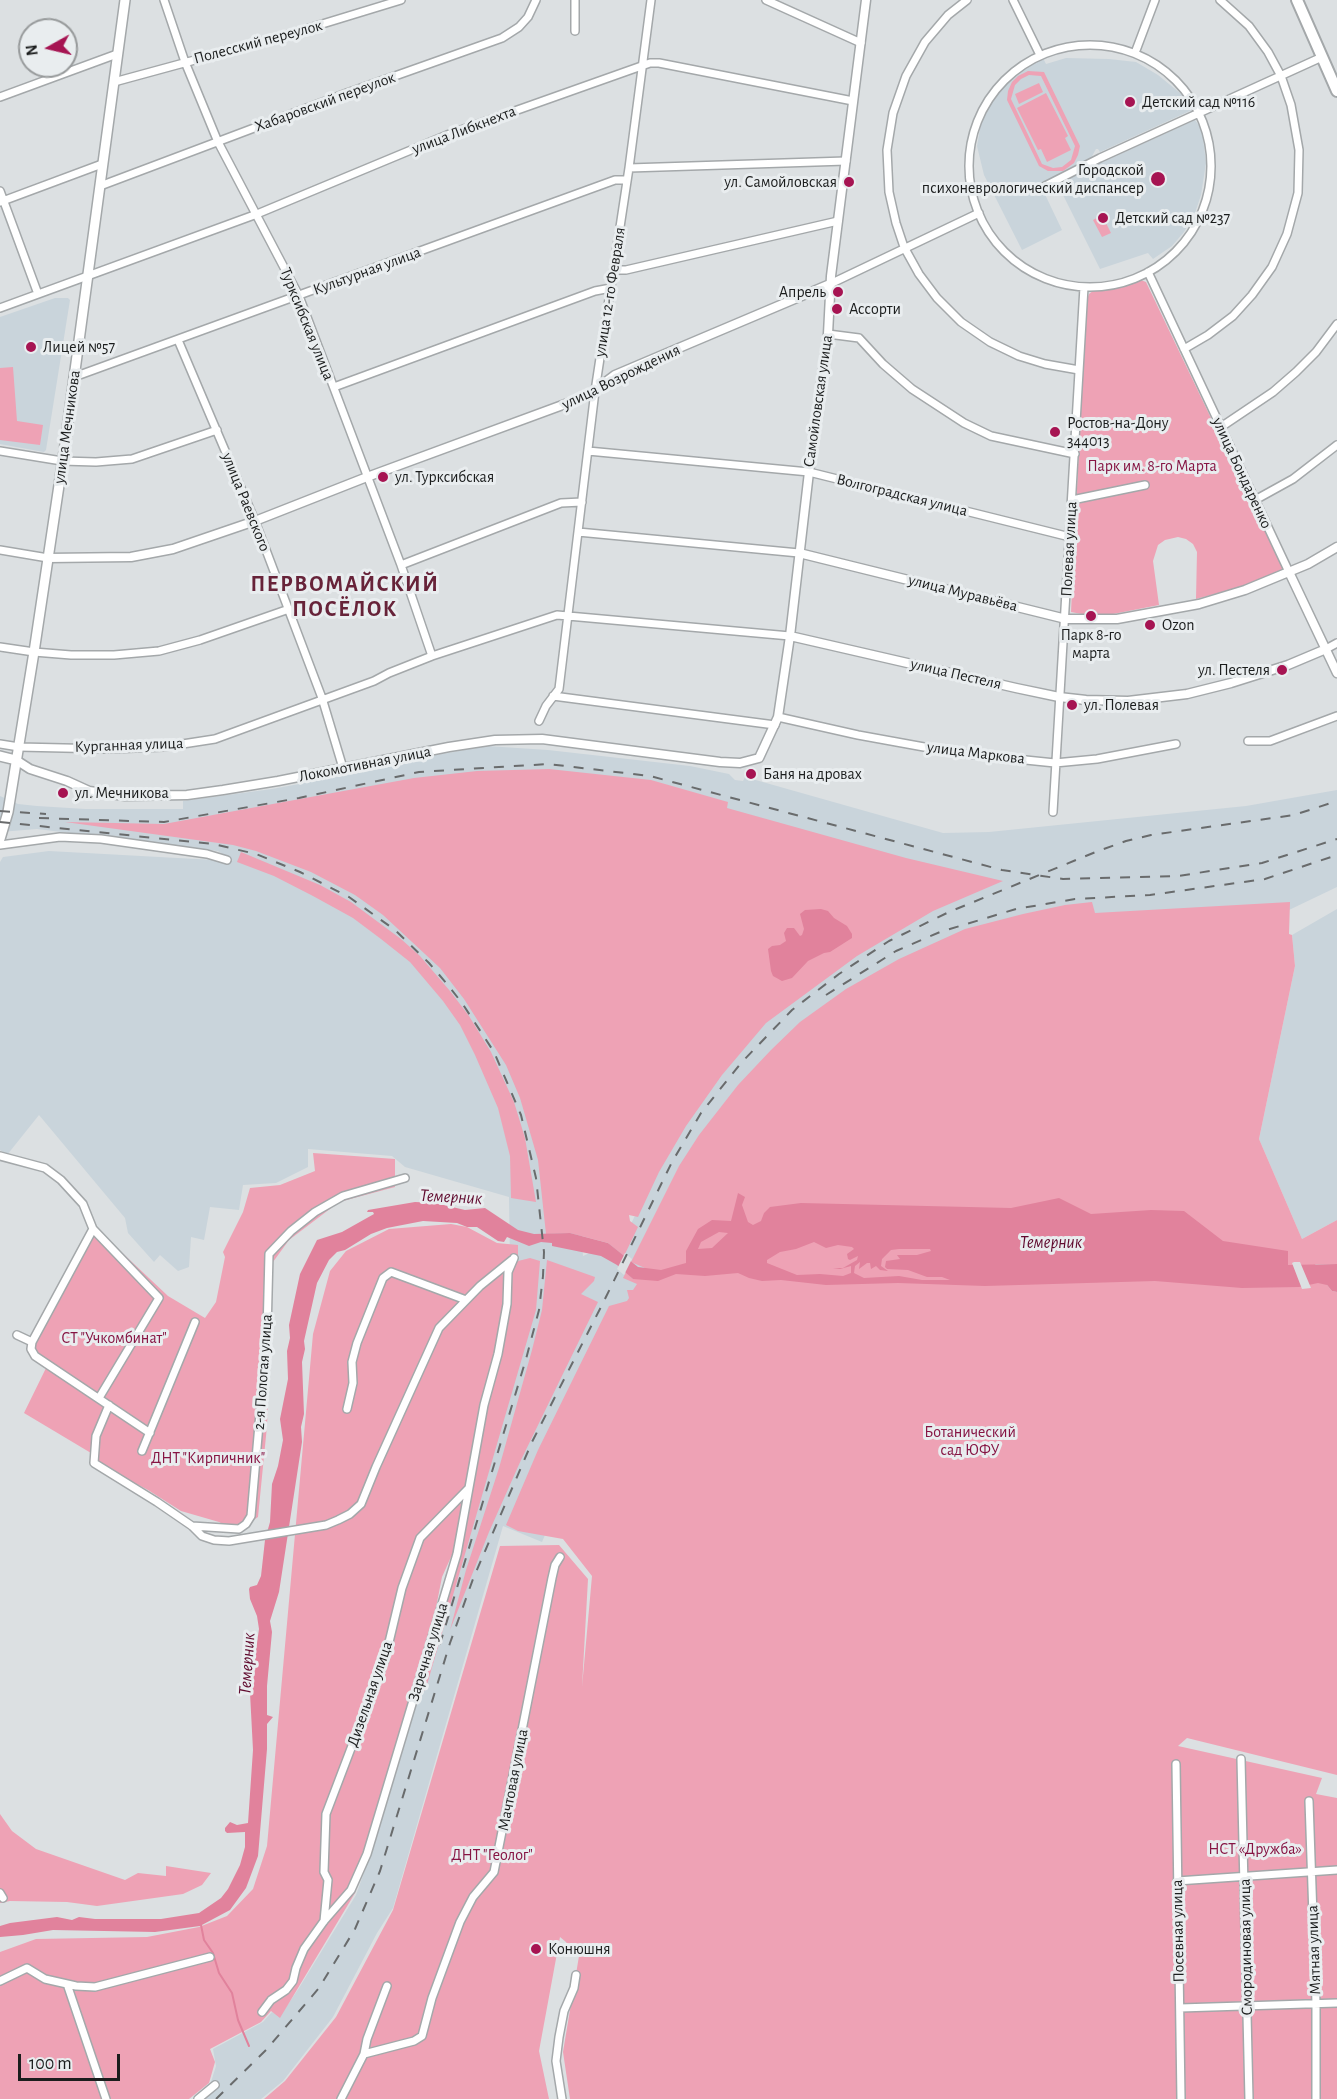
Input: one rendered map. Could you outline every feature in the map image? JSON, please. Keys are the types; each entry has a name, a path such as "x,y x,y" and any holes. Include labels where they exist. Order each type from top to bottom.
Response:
{"main road":[{"name":"улица Мечникова","path":"0,839 7,817 19,747 48,558 124,0"},
{"path":"1297,0 1336,88"},
{"path":"0,756 16,760"}],"street":[{"name":"Турксибская улица","path":"164,0 185,62 218,142 299,296 401,565 432,656"},
{"name":"Полесский переулок","path":"114,82 311,28 401,0"},
{"name":"Хабаровский переулок","path":"100,186 502,38 519,27 536,0"},
{"path":"575,0 575,31"},
{"name":"улица 12-го Февраля","path":"539,721 546,706 559,689 595,391 629,168 651,0"},
{"path":"766,0 861,43"},
{"name":"Самойловская улица","path":"720,762 740,764 759,758 776,721 790,636 828,334 830,284 866,0"},
{"path":"967,0 948,15 925,42 906,76 892,113 887,150 889,192 896,223 904,247 919,274 961,322 990,342 1019,356 1045,364 1079,370"},
{"path":"1013,0 1040,55"},
{"path":"1135,53 1155,0"},
{"path":"1184,349 1233,316 1252,295 1272,267 1287,234 1298,193 1299,150 1292,105 1281,76 1268,52 1249,26 1220,0"},
{"path":"1087,44 1110,46 1135,53 1160,66 1179,83 1200,114 1211,153 1211,176 1206,203 1196,225 1183,244 1167,260 1148,273 1129,281 1084,287 1049,280 1032,272 1004,251 993,238 979,213 969,172 970,146 977,122 987,101 1000,84 1016,69 1040,55 1062,47 1087,44"},
{"path":"0,97 117,54"},
{"path":"1045,186 1100,158 1322,57"},
{"name":"улица Либкнехта","path":"0,308 257,214 447,135 642,65 659,63 853,101"},
{"path":"629,168 846,161"},
{"path":"2,201 102,164"},
{"name":"Культурная улица","path":"74,377 615,180 627,180"},
{"path":"0,191 38,294"},
{"name":"улица Возрождения","path":"48,558 131,557 173,549 255,521 587,396 615,375 830,284 979,213"},
{"path":"614,270 626,270 838,221"},
{"name":"улица Бондаренко","path":"1148,273 1337,673"},
{"name":"Полевая улица","path":"1053,812 1084,287"},
{"path":"334,387 584,295 611,288"},
{"path":"1221,427 1273,392 1296,372 1316,352 1337,324"},
{"path":"828,334 859,338 883,364 912,389 964,423 991,436 1075,454"},
{"name":"улица Раевского","path":"178,340 255,521 322,698 344,768"},
{"path":"0,451 62,461 96,462 132,459 217,429"},
{"path":"1255,500 1293,479 1337,445"},
{"name":"Волгоградская улица","path":"588,451 809,472 1070,537"},
{"path":"1072,500 1145,486"},
{"path":"401,565 561,503 582,502"},
{"name":"улица Муравьёва","path":"578,532 799,552 1065,619 1117,620 1162,612 1222,597 1288,573 1337,547"},
{"path":"0,550 48,558"},
{"path":"0,647 34,652 114,655 159,651 200,640 289,609"},
{"name":"улица Пестеля","path":"432,656 545,617 569,615 790,636 1059,697 1128,701 1187,694 1231,683 1265,673 1337,643"},
{"name":"Курганная улица","path":"0,744 19,747 108,748 173,745 215,739 322,698 374,681 432,656"},
{"name":"улица Маркова","path":"553,696 776,721 957,753 1055,763 1097,759 1176,744"},
{"path":"1248,741 1270,741 1337,716"},
{"name":"Локомотивная улица","path":"16,760 30,769 89,791 124,796 187,795 223,790 495,740 542,739 720,762"},
{"path":"0,846 28,840 70,837 158,846 207,854 227,860"},
{"path":"0,1156 45,1168 61,1180 83,1204 93,1229 159,1298 99,1398"},
{"name":"2-я Пологая улица","path":"109,1406 96,1436 94,1463 192,1526 238,1529 246,1524 251,1516 267,1333 269,1254 291,1231 315,1212 343,1196 405,1178"},
{"path":"93,1229 30,1349 34,1356 150,1433"},
{"name":"Заречная улица","path":"262,2012 271,2000 286,1990 293,1981 304,1949 324,1920 351,1890 367,1854 457,1554 484,1405 498,1354 507,1304 508,1272 514,1258 466,1300"},
{"path":"192,1526 202,1536 229,1541 326,1525 350,1514 361,1504 440,1328 466,1300 391,1272 384,1278 357,1343 352,1362 352,1383 347,1409"},
{"path":"142,1450 195,1322"},
{"path":"17,1335 32,1342"},
{"name":"Дизельная улица","path":"324,1920 328,1880 324,1872 327,1814 385,1659 402,1588 420,1538 470,1488"},
{"name":"Мачтовая улица","path":"364,2055 414,2041 422,2036 436,1987 459,1922 473,1898 494,1872 552,1578 560,1557"},
{"name":"Смородиновая улица","path":"1241,1759 1249,2099"},
{"name":"Посевная улица","path":"1176,1764 1181,2099"},
{"name":"Мятная улица","path":"1309,1801 1316,2003 1316,2099"},
{"path":"1177,1881 1337,1870"},
{"path":"0,1981 27,1968 45,1978 67,1984 95,1987 210,1957"},
{"path":"562,2099 556,2061 564,2012 574,1988 576,1975"},
{"path":"67,1984 106,2099"},
{"path":"341,2099 364,2055 367,2039 387,1986"},
{"path":"1180,2008 1337,2003"},
{"path":"198,2099 215,2085"}],"shaded area":[{"path":"1043,58 1046,64 1066,58 1136,62 1158,75 1180,93 1192,110 1100,152 1096,149 1091,158 1040,184 1062,230 1022,250 984,175 977,146 981,124 1002,86"},
{"name":"Городской психоневрологический диспансер","path":"1195,120 1202,129 1206,163 1201,195 1195,213 1184,232 1172,246 1153,259 1148,253 1100,269 1057,183"},
{"name":"Лицей №57","path":"55,298 70,300 46,450 44,452 0,444 0,317"},
{"path":"487,746 548,750 690,766 729,774 735,780 743,781 745,777 943,833 989,832 1246,806 1337,790 1337,887 1289,910 655,1280 542,1542 503,1526 393,1908 377,1933 333,2017 283,2081 261,2099 193,2099 210,2085 216,2066 213,2049 263,2022 272,2012 280,2016 356,1895 375,1842 381,1801 431,1649 445,1576 471,1513 510,1265 509,1197 405,1167 392,1156 308,1149 308,1167 276,1183 243,1185 239,1210 210,1207 204,1240 191,1237 189,1267 178,1271 160,1255 154,1262 128,1233 125,1218 39,1115 7,1155 0,1150 0,862 3,857 49,851 233,861 218,851 37,829 0,832 0,796 18,804 37,806 85,809 183,809 183,801 272,789 380,769 403,761","holes":["444,916 696,1084 625,1237 583,1256 581,1229"]},
{"path":"1337,909 1337,1220 1302,1239 1259,1139 1295,966 1292,935"}],"green space":[{"path":"1028,71 1044,72 1080,146 1074,163 1063,171 1048,171 1039,166 1007,100 1012,82","holes":["1029,75 1041,76 1075,146 1071,160 1062,167 1053,168 1042,164 1011,99 1015,85 1021,79"]},
{"path":"1039,83 1043,92 1019,104 1015,94"},
{"path":"1046,93 1068,136 1065,138 1071,150 1047,162 1041,149 1038,150 1017,108"},
{"path":"1102,215 1111,233 1102,237 1093,220"},
{"name":"Парк им. 8-го Марта","path":"1138,279 1146,282 1283,569 1244,586 1196,599 1197,552 1193,544 1178,537 1165,540 1158,545 1153,561 1159,605 1113,614 1087,615 1071,612 1086,302 1089,294 1094,290"},
{"path":"13,367 17,421 43,425 40,445 0,440 0,368"},
{"path":"549,769 651,780 728,802 727,808 906,858 1003,881 933,911 857,956 766,1023 722,1075 686,1126 659,1172 638,1217 629,1215 630,1221 638,1227 624,1256 608,1243 570,1233 546,1234 538,1160 520,1098 506,1065 464,999 440,968 383,915 355,895 311,872 256,851 233,845 65,822 164,824 414,778 477,771"},
{"path":"241,852 320,885 351,902 420,956 450,991 469,1016 491,1052 514,1102 525,1138 536,1202 511,1198 510,1156 498,1108 460,1025 443,1001 410,962 353,918 274,876 237,862"},
{"name":"Ботанический сад ЮФУ","path":"1092,902 1095,913 1290,902 1289,934 1292,935 1295,966 1259,1139 1302,1239 1337,1220 1337,1264 1315,1264 1327,1285 1332,1291 1337,1292 1337,1775 1187,1738 1178,1746 1322,1778 1316,1794 1337,1798 1337,2099 1180,2099 1174,1904 1177,2099 570,2099 563,2052 579,1956 576,1954 574,1956 566,1942 560,1937 539,2051 549,2099 264,2099 285,2081 336,2017 393,1910 500,1546 559,1545 588,1579 582,1687 592,1576 563,1539 518,1531 506,1525 538,1450 609,1306 627,1301 629,1298 627,1290 633,1290 637,1284 623,1278 626,1272 633,1279 645,1268 631,1262 679,1166 699,1135 738,1085 771,1050 800,1022 846,989 899,959 965,929 1065,905"},
{"path":"313,1153 395,1159 395,1187 339,1202 289,1240 273,1262 267,1426 258,1517 236,1531 219,1522 181,1511 148,1490 94,1462 96,1456 24,1413 47,1366 27,1352 98,1230 168,1296 205,1318 216,1302 225,1257 223,1252 243,1212 250,1188 280,1185 315,1171"},
{"path":"451,1224 467,1227 497,1243 518,1245 518,1261 530,1258 540,1261 536,1310 426,1688 424,1691 419,1691 460,1537 442,1577 428,1648 379,1800 355,1893 280,2018 271,2011 261,2022 210,2049 215,2062 209,2083 189,2099 0,2099 0,1952 36,1939 147,1937 199,1927 227,1916 253,1889 267,1846 313,1334 330,1271 346,1251 389,1229"},
{"path":"547,1260 595,1277 581,1294 598,1302 521,1460 450,1630 532,1350 542,1310"},
{"path":"0,1814 12,1831 36,1849 125,1880 138,1873 166,1876 166,1866 211,1873 202,1885 183,1894 97,1906 67,1902 10,1901 0,1903"}],"water":[{"path":"805,910 828,911 847,926 852,938 830,952 808,961 792,978 782,981 773,976 768,949 786,941 784,933 787,928 794,928 800,936 802,935 804,929 800,914"},
{"name":"Темерник","path":"738,1193 745,1197 742,1205 748,1222 753,1225 761,1221 764,1213 770,1207 801,1203 1011,1208 1059,1198 1091,1214 1151,1210 1184,1211 1223,1241 1288,1251 1288,1265 1337,1264 1337,1292 1332,1291 1327,1285 1318,1283 1299,1287 1242,1288 1155,1281 985,1286 898,1283 826,1285 781,1280 762,1281 738,1273 705,1276 676,1274 658,1281 633,1279 617,1265 601,1256 552,1246 552,1243 541,1242 529,1246 507,1237 504,1242 498,1241 477,1227 467,1227 457,1223 423,1221 387,1228 371,1234 345,1250 337,1252 329,1260 317,1283 304,1341 302,1442 279,1592 270,1621 272,1632 267,1715 273,1717 267,1724 258,1856 246,1888 230,1910 200,1926 155,1932 53,1930 0,1937 0,1926 57,1917 72,1920 79,1917 161,1919 199,1913 221,1898 240,1865 245,1847 245,1832 227,1833 225,1828 230,1822 237,1825 248,1823 253,1750 250,1693 259,1629 249,1589 257,1585 261,1576 265,1540 270,1522 272,1484 283,1440 280,1419 288,1379 289,1325 300,1274 317,1240 342,1232 374,1214 367,1212 368,1210 415,1202 435,1203 465,1210 485,1208 518,1230 534,1234 570,1233 608,1243 638,1267 661,1270 686,1263 686,1251 698,1229 712,1220 731,1221","holes":["719,1232 728,1233 712,1248 698,1249 701,1242","814,1242 826,1248 838,1245 852,1247 854,1249 847,1254 848,1259 858,1256 857,1260 843,1268 833,1268 840,1269 851,1266 851,1273 843,1276 797,1275 767,1263 767,1260 780,1252","930,1249 931,1251 917,1255 897,1255 900,1259 886,1261 887,1269 908,1270 927,1277 942,1277 950,1280 922,1280 899,1276 864,1278 854,1273 855,1266 860,1262 859,1269 870,1263 871,1269 876,1266 880,1270 888,1271 881,1266 882,1259 891,1250"]}],"pier":[{"path":"625,1253 632,1259 624,1275 617,1269"},
{"path":"1300,1262 1311,1288 1302,1289 1292,1263"}],"waterway":[{"path":"201,1925 204,1940 213,1953 219,1973 232,1993 238,2020 249,2046"}],"railway":[{"path":"39,818 164,822 299,798 419,772 548,764 650,776 1002,870 1063,879 1178,876 1262,863 1337,839"},
{"path":"216,2099 266,2050 319,1988 355,1929 380,1871 450,1643 473,1579 532,1442 672,1162 701,1113 741,1063 792,1010 839,974 889,941 949,912 1126,841 1151,835 1294,815 1337,801"},
{"path":"0,811 46,814"},
{"path":"0,822 213,844 256,854 300,872 349,897 395,930 447,984 494,1052 521,1115 536,1178 544,1252 543,1276 539,1310 526,1359 437,1654"},
{"path":"826,995 896,951 940,932 1016,909 1075,899 1150,895 1265,879 1337,855"}],"place":[{"name":"Детский сад №116","path":"1130,102"},
{"name":"Городской психоневрологический диспансер","path":"1158,179"},
{"name":"ул. Самойловская","path":"849,182"},
{"name":"Детский сад №237","path":"1103,218"},
{"name":"Апрель","path":"838,292"},
{"name":"Ассорти","path":"837,309"},
{"name":"Лицей №57","path":"31,347"},
{"name":"Ростов-на-Дону 344013","path":"1055,432"},
{"name":"ул. Турксибская","path":"383,477"},
{"name":"Парк 8-го марта","path":"1091,616"},
{"name":"Ozon","path":"1150,625"},
{"name":"ул. Пестеля","path":"1282,670"},
{"name":"ул. Полевая","path":"1072,705"},
{"name":"Баня на дровах","path":"751,774"},
{"name":"ул. Мечникова","path":"63,793"},
{"name":"Конюшня","path":"536,1949"}],"district":[{"name":"ПЕРВОМАЙСКИЙ ПОСЁЛОК","path":"345,596"}],"park label":[{"name":"СТ \"Учкомбинат\"","path":"114,1338"},
{"name":"ДНТ \"Кирпичник\"","path":"208,1458"},
{"name":"НСТ «Дружба»","path":"1255,1849"},
{"name":"ДНТ \"Геолог\"","path":"492,1855"}]}
